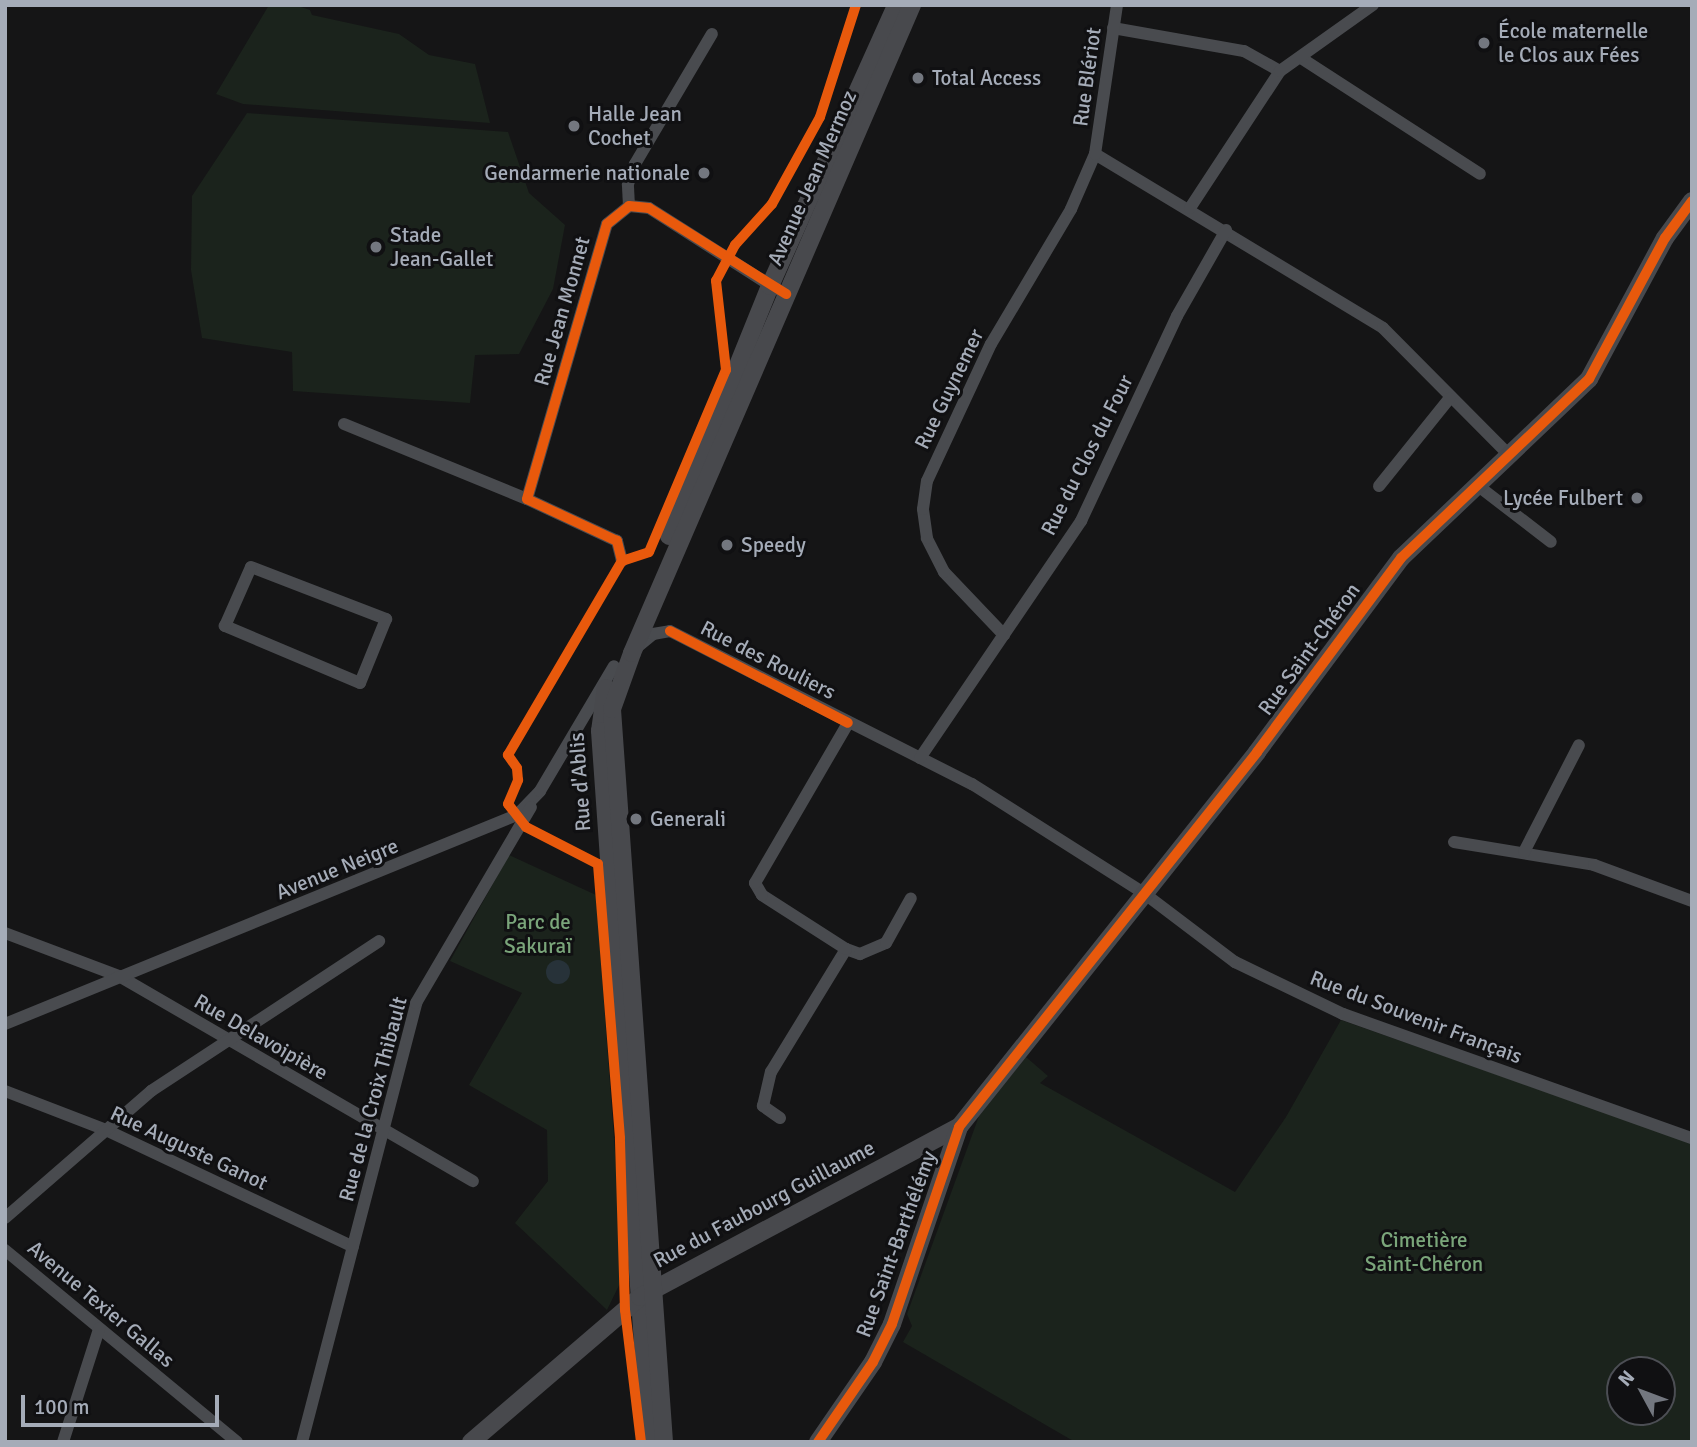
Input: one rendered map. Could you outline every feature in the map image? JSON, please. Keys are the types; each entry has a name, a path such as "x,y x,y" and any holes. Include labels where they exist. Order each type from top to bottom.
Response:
{"main road":[{"name":"Avenue Jean Mermoz","path":"618,672 896,5"},
{"name":"Avenue Jean Mermoz","path":"618,672 632,653 778,290 912,5"},
{"name":"Rue Saint-Chéron","path":"959,1127 1145,894 1401,558 1589,379 1665,239 1692,201"},
{"name":"Rue d'Ablis","path":"618,672 606,712 603,787 647,1293 664,1442"},
{"name":"Rue d'Ablis","path":"606,712 647,1293 650,1442"},
{"name":"Rue du Faubourg Guillaume","path":"471,1442 647,1293 959,1127"},
{"name":"Rue Saint-Barthélémy","path":"820,1441 873,1362 892,1324 959,1127"}],"street":[{"name":"Rue Blériot","path":"1096,154 1117,5"},
{"path":"1190,208 1280,71 1373,5"},
{"path":"1112,28 1244,51 1280,71"},
{"path":"712,34 635,164 628,184 629,205 649,208 778,290"},
{"path":"1301,58 1480,174"},
{"path":"1096,154 1190,208 1383,328 1449,398 1510,456"},
{"name":"Rue Guynemer","path":"1004,635 944,572 927,538 923,509 927,481 990,344 1071,209 1096,154"},
{"name":"Rue Jean Monnet","path":"527,499 607,224 629,205"},
{"name":"Rue du Clos du Four","path":"920,758 1081,521 1177,316 1226,230"},
{"path":"1379,486 1449,398"},
{"path":"344,424 527,499 617,541 622,561"},
{"path":"1477,485 1551,542"},
{"path":"251,567 386,619 360,683 225,626 229,615 251,567"},
{"name":"Rue des Rouliers","path":"632,653 653,634 670,631 972,784 1145,894"},
{"name":"Avenue Neigre","path":"5,1024 476,835 517,815 540,791 579,724 618,672"},
{"path":"579,724 606,712"},
{"path":"848,723 755,883 762,895 860,954 886,943 911,898"},
{"path":"1524,852 1579,745"},
{"name":"Rue de la Croix Thibault","path":"302,1442 416,1003 540,791"},
{"path":"1454,842 1594,865 1692,901"},
{"name":"Rue du Souvenir Français","path":"1145,894 1235,962 1343,1014 1692,1138"},
{"name":"Rue Delavoipière","path":"5,933 119,976 473,1181"},
{"path":"5,1218 106,1130 225,1038 379,941"},
{"path":"780,1118 763,1106 771,1072 846,948"},
{"name":"Rue Auguste Ganot","path":"5,1091 106,1130 354,1247"},
{"name":"Avenue Texier Gallas","path":"5,1250 237,1442"},
{"path":"63,1442 99,1329"}],"green space":[{"path":"269,5 295,5 310,10 312,15 399,34 429,55 475,64 490,123 243,104 216,94"},
{"name":"Stade Jean-Gallet","path":"247,113 508,132 529,193 565,225 553,289 519,354 475,355 470,403 293,391 292,352 202,338 191,270 192,196"},
{"name":"Parc de Sakuraï","path":"509,855 596,895 624,1275 607,1310 515,1223 548,1181 547,1130 469,1085 522,993 450,961"},
{"name":"Cimetière Saint-Chéron","path":"1341,1020 1692,1143 1692,1442 1075,1442 903,1342 912,1326 907,1314 979,1116 1026,1057 1048,1076 1040,1083 1235,1192 1286,1117"}],"shaded area":[{"path":"558,960 566,964 570,972 566,980 558,984 550,980 546,972 550,964"}],"cycle path":[{"path":"641,1442 625,1310 620,1138 598,864 526,827 508,804 518,780 517,768 508,755 622,561 649,552 726,370 716,281 735,245 772,204 820,117 856,5"},
{"path":"818,1442 873,1362 892,1324 959,1127 1257,752 1401,558 1589,379 1665,238 1692,201"},
{"path":"622,561 617,541 527,499 607,224 629,206 649,208 786,294"},
{"path":"670,631 848,723"}],"place":[{"name":"École maternelle le Clos aux Fées","path":"1484,43"},
{"name":"Total Access","path":"918,78"},
{"name":"Halle Jean Cochet","path":"574,126"},
{"name":"Gendarmerie nationale","path":"704,173"},
{"name":"Stade Jean-Gallet","path":"376,247"},
{"name":"Lycée Fulbert","path":"1637,498"},
{"name":"Speedy","path":"727,545"},
{"name":"Generali","path":"636,819"}]}
